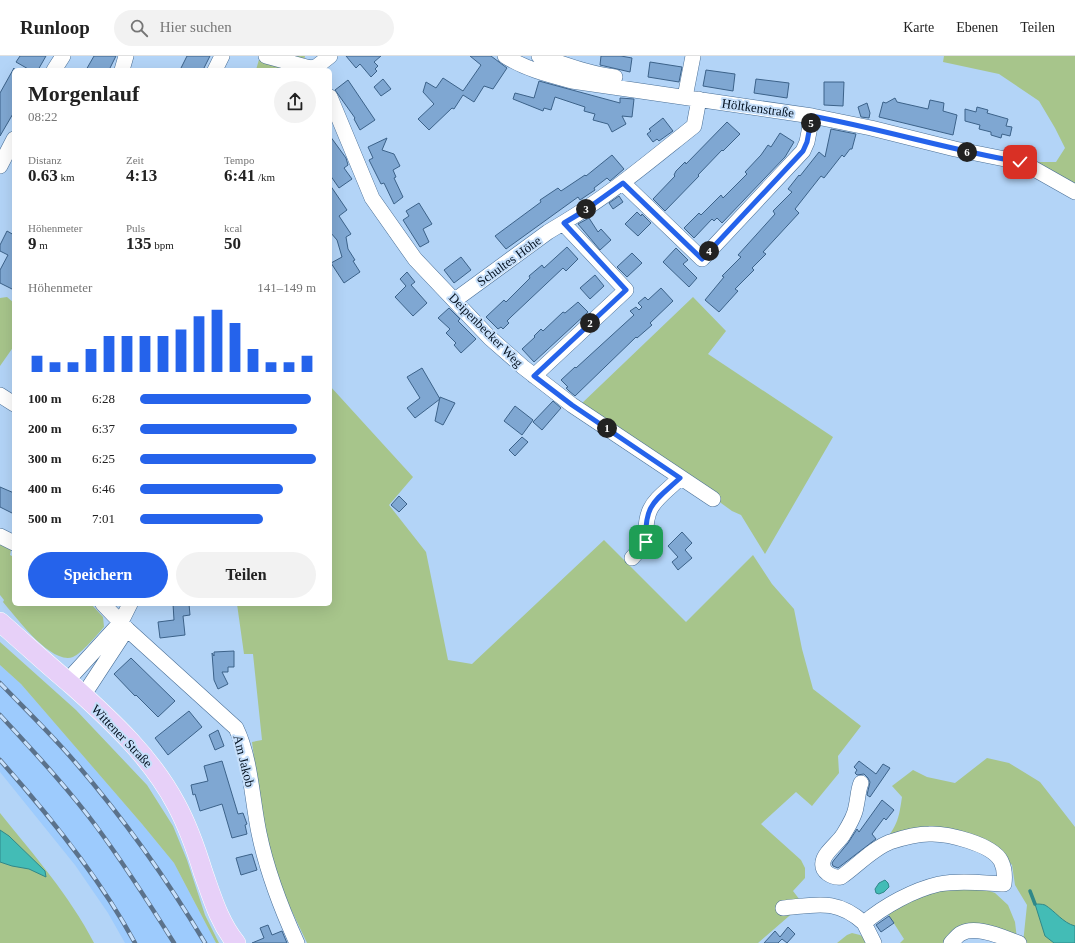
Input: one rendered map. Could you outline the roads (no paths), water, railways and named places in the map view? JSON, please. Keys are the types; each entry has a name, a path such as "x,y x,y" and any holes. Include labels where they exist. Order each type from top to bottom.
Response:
{"main road":[{"name":"Wittener Straße","path":"0,622 83,696 132,744 155,771 168,789 184,819 221,919 236,943"}],"street":[{"path":"55,68 63,56"},
{"path":"123,68 126,56"},
{"path":"216,68 222,56"},
{"path":"266,56 312,68 330,56"},
{"name":"Höltkenstraße","path":"506,56 534,69 572,81 812,116 871,128 955,149 1020,162 1075,192"},
{"path":"539,56 587,72 641,81 647,92"},
{"name":"Schultes Höhe","path":"455,300 548,232 584,211 623,183 694,126 692,98 693,56"},
{"name":"Deipenbecker Weg","path":"332,102 374,202 416,259 490,338 534,376 572,405 713,499"},
{"path":"623,183 702,259 803,151 807,142 812,116"},
{"path":"0,166 12,143"},
{"path":"534,376 626,290 564,223"},
{"path":"0,395 12,403"},
{"path":"632,558 646,542 645,527 647,516 654,502 680,478"},
{"path":"0,536 12,542"},
{"name":"Am Jakob","path":"105,606 133,636 236,728 242,741 245,754 259,834 267,867 282,909 297,943"},
{"path":"67,681 121,622 129,606"},
{"path":"83,696 121,638 121,622"},
{"path":"861,782 856,809 847,828 842,837 824,857 822,862 824,869 831,876 835,878 841,877 878,848 889,843 916,835 930,834 963,839 992,851 1001,860 1005,872 1004,884 959,882 940,884 902,898 881,909 865,925"},
{"path":"783,908 812,904 831,905 842,908 855,915 865,925 874,943"},
{"path":"951,943 960,934 969,930 982,931 1019,943"}],"waterway":[{"path":"1030,891 1035,904"}],"railway":[{"path":"0,683 48,732 111,805 176,896 205,943"},
{"path":"0,715 62,783 96,826 174,943"},
{"path":"0,760 55,825 90,871 135,943"}]}
